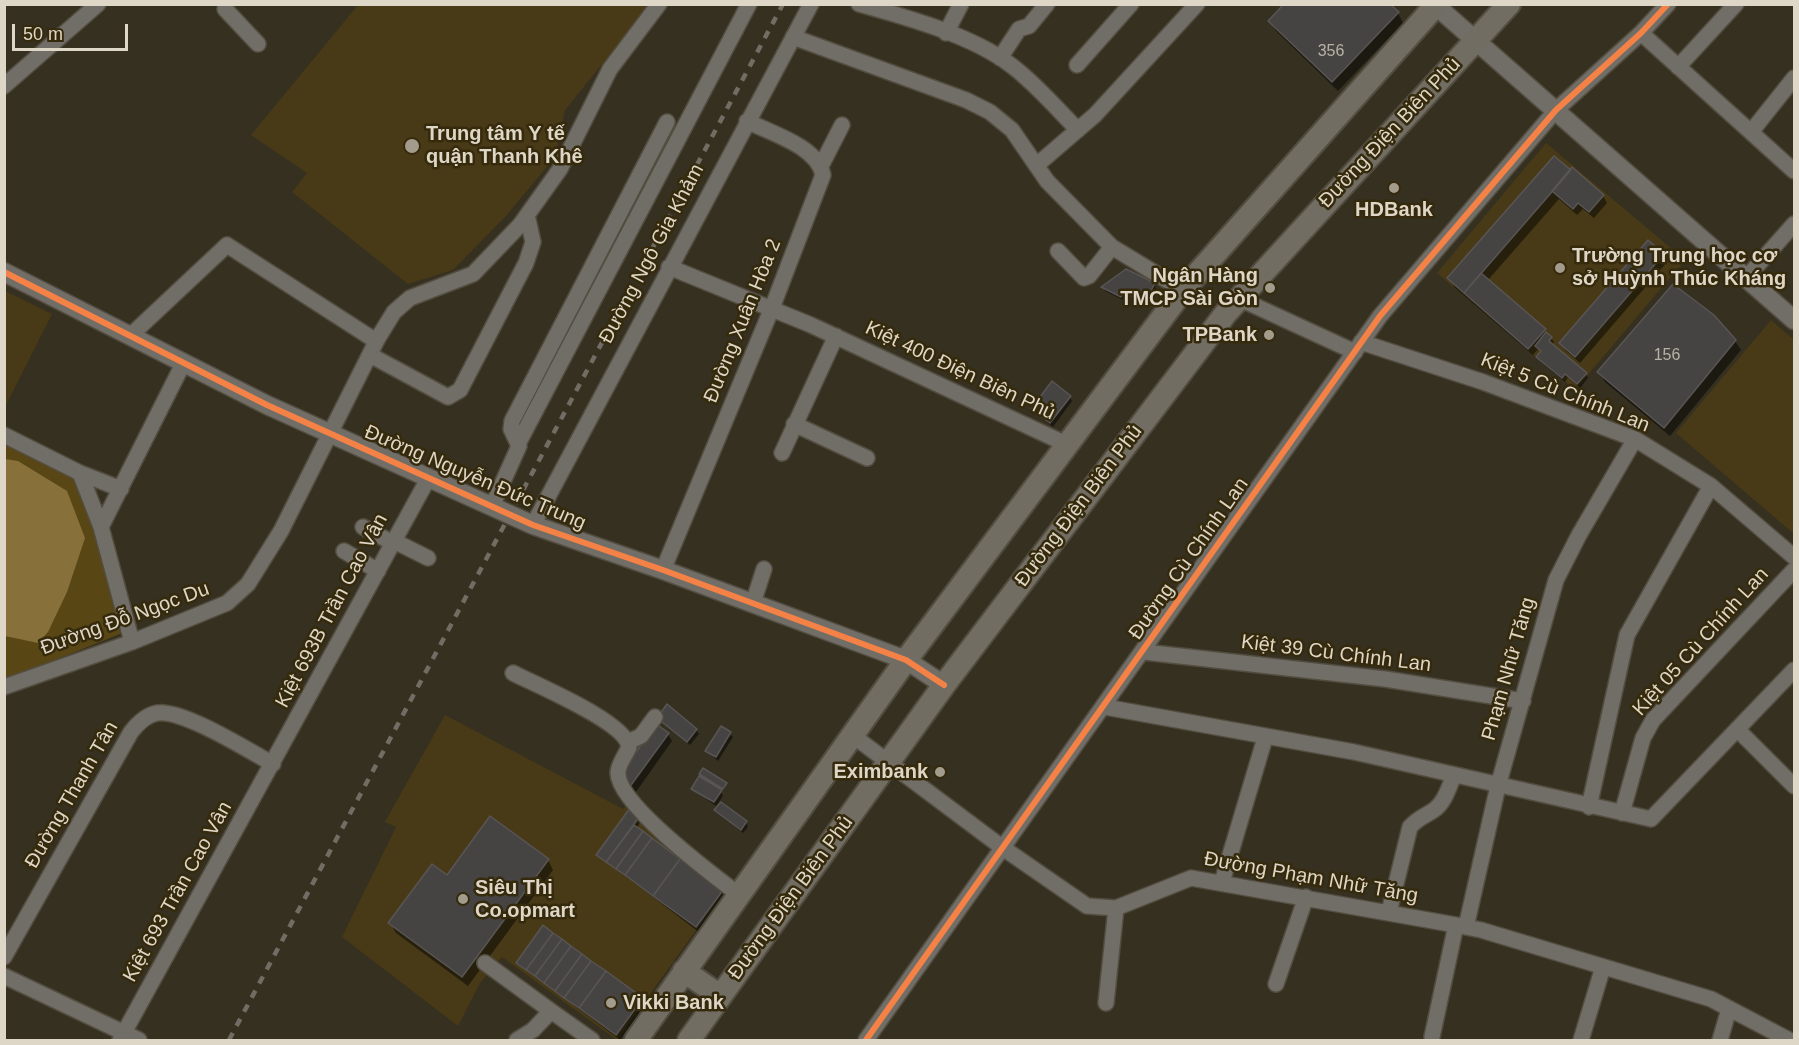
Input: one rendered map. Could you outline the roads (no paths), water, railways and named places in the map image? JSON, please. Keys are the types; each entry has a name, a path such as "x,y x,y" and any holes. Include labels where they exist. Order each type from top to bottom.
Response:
{"main road":[{"name":"Đường Điện Biên Phủ","path":"689,1041 944,685 1238,298 1509,4"},
{"path":"636,1041 906,660 1183,290 1436,5"},
{"path":"684,971 720,996"}],"street":[{"path":"5,85 98,4"},
{"name":"Đường Đỗ Ngọc Du","path":"4,687 132,642 227,603 248,584 281,531 373,348 394,312 410,298 473,274 527,215 560,169 610,69 659,4"},
{"path":"492,506 519,442 749,4"},
{"name":"Đường Ngô Gia Khảm","path":"533,525 811,4"},
{"path":"859,4 906,10 946,33 1000,58 1012,65 1078,130"},
{"path":"946,33 961,4"},
{"path":"1000,58 1019,29 1029,26 1047,4"},
{"path":"1077,65 1131,4"},
{"path":"1038,164 1078,130 1197,4"},
{"name":"Đường Cù Chính Lan","path":"866,1041 1144,652 1380,316 1556,110 1641,33 1668,4"},
{"path":"1678,67 1736,4"},
{"path":"1436,5 1794,320"},
{"path":"225,6 258,44"},
{"path":"1641,33 1794,171"},
{"path":"793,37 966,100 990,112 1012,130 1038,164 1047,181 1112,247 1183,290"},
{"path":"1751,132 1794,78"},
{"path":"519,442 512,429 512,421 667,122"},
{"path":"747,122 806,151 821,166"},
{"name":"Đường Xuân Hòa 2","path":"663,570 772,308 823,175 821,166 842,125"},
{"path":"130,336 227,245 373,348 448,397 454,396 460,390 526,263 533,242 527,215"},
{"path":"1747,278 1794,224"},
{"path":"1058,251 1083,278 1089,276 1112,247"},
{"name":"Kiệt 400 Điện Biên Phủ","path":"669,267 836,336 1066,444"},
{"name":"Đường Nguyễn Đức Trung","path":"4,272 183,364 428,479 533,525 663,570 906,660 944,685"},
{"path":"1238,298 1358,347"},
{"name":"Kiệt 400 Điện Biên Phủ","path":"782,453 836,336"},
{"name":"Kiệt 5 Cù Chính Lan","path":"1358,347 1483,381 1635,439 1711,486 1794,557"},
{"path":"101,527 183,364"},
{"path":"794,424 867,459"},
{"path":"4,435 80,473 121,489"},
{"name":"Phạm Nhữ Tăng","path":"1432,1037 1498,786 1556,580 1579,535 1635,439"},
{"path":"80,473 101,527 132,642"},
{"name":"Kiệt 693B Trần Cao Vân","path":"273,764 428,479"},
{"name":"Kiệt 05 Cù Chính Lan","path":"1589,807 1627,635 1711,486"},
{"path":"363,527 428,558"},
{"path":"345,551 378,571"},
{"path":"753,603 764,569"},
{"name":"Kiệt 05 Cù Chính Lan","path":"1622,813 1643,738 1653,720 1794,570"},
{"name":"Kiệt 39 Cù Chính Lan","path":"1144,652 1385,679 1523,701"},
{"path":"1105,707 1264,738 1354,752 1589,807 1651,819 1794,670"},
{"path":"513,673 601,718 620,731 628,742"},
{"name":"Đường Thanh Tân","path":"4,957 131,732 146,717 167,713 188,719 273,764"},
{"path":"655,717 641,736 628,742 618,772 627,791 671,840 738,894"},
{"path":"1737,729 1794,786"},
{"name":"Đường Phạm Nhữ Tăng","path":"852,735 1003,848 1087,906 1116,908 1191,878 1389,912 1461,926 1711,999 1789,1041"},
{"path":"1222,882 1264,738"},
{"name":"Kiệt 693 Trần Cao Vân","path":"122,1037 273,764"},
{"path":"1389,912 1410,827 1420,816 1433,811 1441,803 1454,775"},
{"path":"1276,984 1306,897"},
{"path":"1106,1002 1116,908"},
{"path":"484,963 592,1041"},
{"path":"1581,1041 1603,967"},
{"path":"4,976 122,1037 139,1041"},
{"path":"1720,1041 1730,1009"},
{"path":"517,1041 551,1011"}],"railway":[{"path":"229,1040 783,4"}],"place":[{"name":"Trung tâm Y tế quận Thanh Khê","path":"412,146"},
{"name":"HDBank","path":"1394,188"},
{"name":"Trường Trung học cơ sở Huỳnh Thúc Kháng","path":"1560,268"},
{"name":"Ngân Hàng TMCP Sài Gòn","path":"1270,288"},
{"name":"TPBank","path":"1269,335"},
{"name":"Eximbank","path":"940,772"},
{"name":"Siêu Thị Co.opmart","path":"463,899"},
{"name":"Vikki Bank","path":"611,1003"}]}
